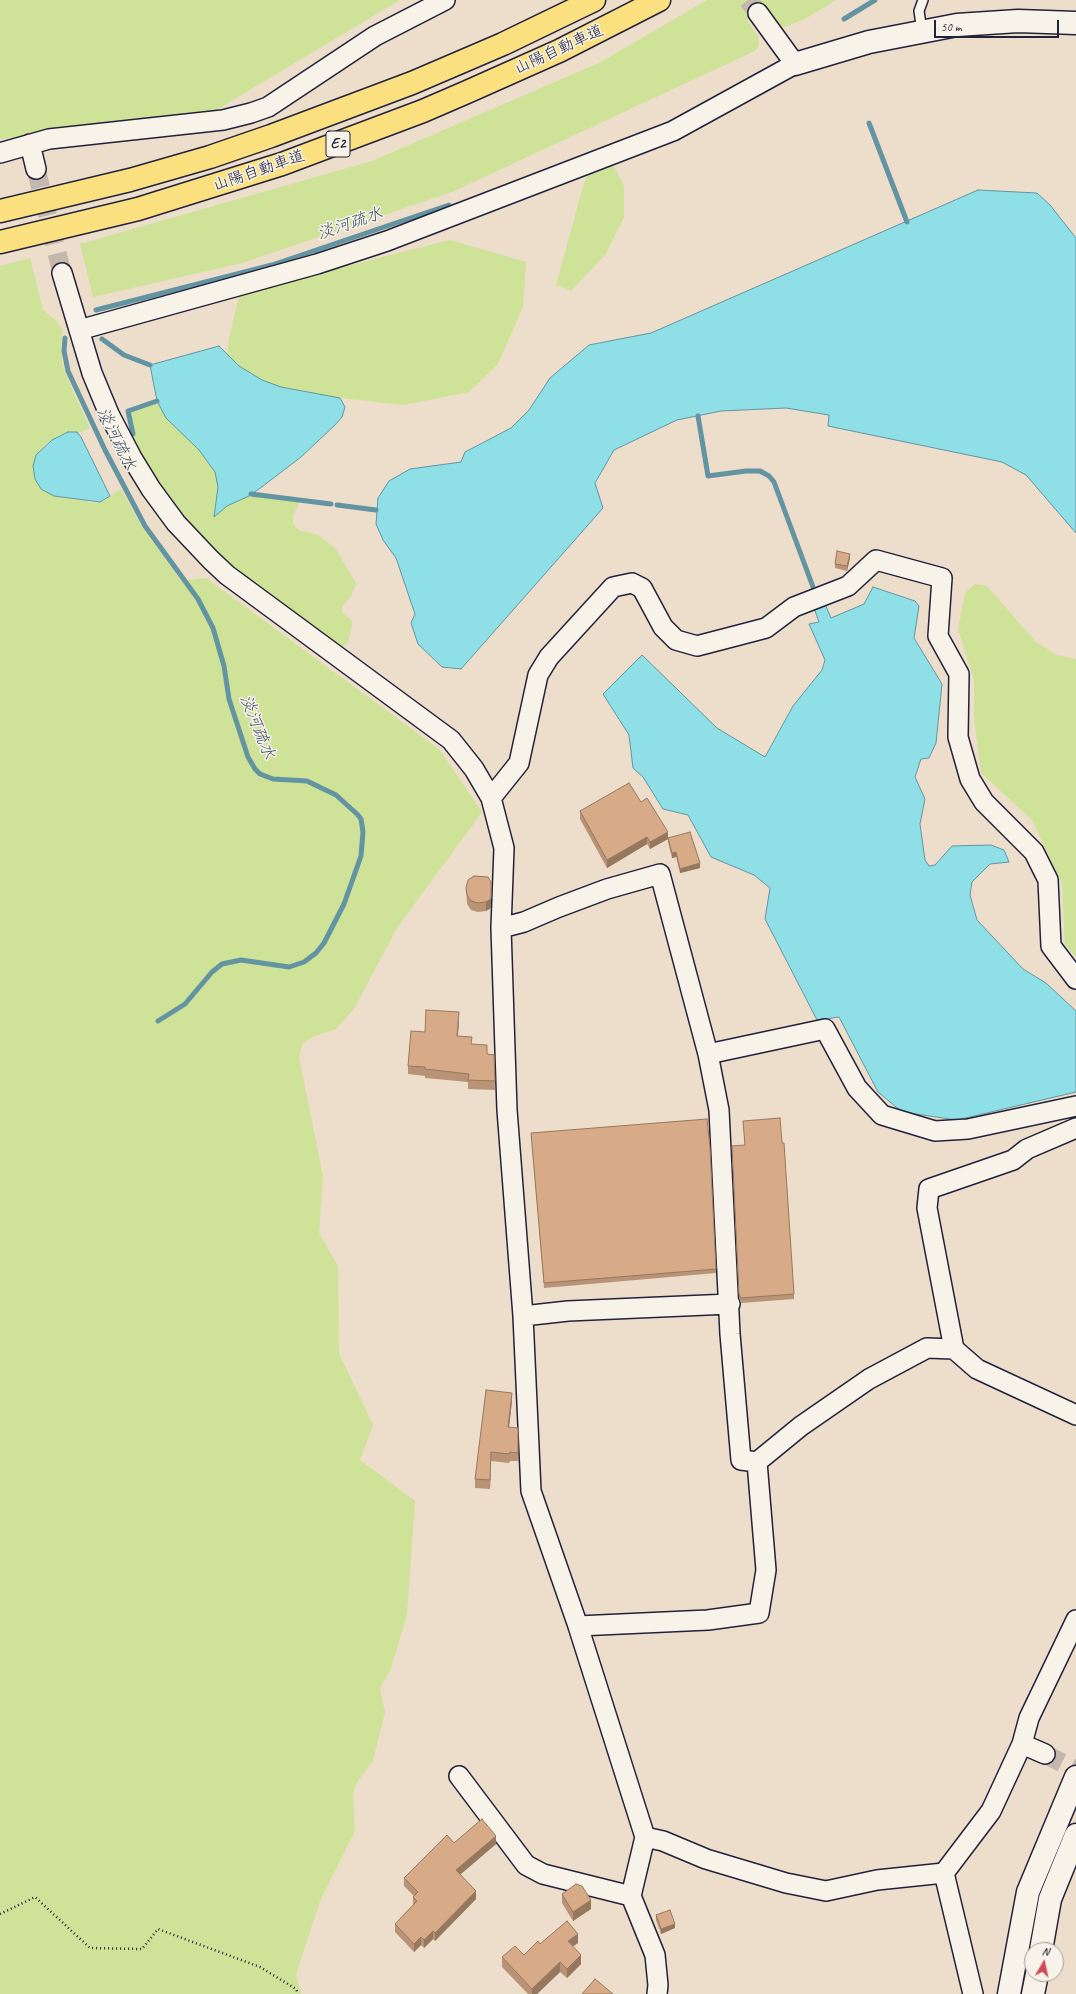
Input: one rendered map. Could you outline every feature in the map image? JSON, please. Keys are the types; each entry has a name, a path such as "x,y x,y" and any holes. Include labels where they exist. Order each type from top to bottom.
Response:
{"highway":[{"name":"山陽自動車道","path":"0,211 130,180 210,157 271,136 425,78 509,41 594,0"},
{"name":"山陽自動車道","path":"0,242 146,207 231,181 329,147 416,114 468,92 559,51 660,0"}],"street":[{"path":"0,153 30,144 69,136 223,120 251,113 268,106 375,36 445,0"},
{"path":"758,13 795,64"},
{"path":"79,330 286,273 387,241 673,131 795,64 869,42 922,31 997,21 1076,23"},
{"path":"30,144 36,169"},
{"path":"62,273 98,390 122,440 151,489 176,523 227,575 451,740 474,769 491,798 504,848 501,928 507,1110 524,1316 531,1491 578,1626 645,1837 632,1896 656,1955 658,1985 657,1994"},
{"path":"491,798 519,763 538,675 549,657 613,587 632,583 642,588 663,627 676,640 697,646 766,628 794,607 848,586 876,560 942,578 938,636 959,674 958,737 970,779 984,802 1034,852 1048,880 1051,946 1076,979"},
{"path":"501,928 524,922 607,889 660,874 708,1054 719,1110 730,1304 730,1334 741,1460 757,1462 801,1426 869,1379 927,1348 954,1349 978,1369 1076,1415"},
{"path":"708,1054 825,1029 857,1088 882,1115 935,1131 968,1129 1076,1106"},
{"path":"954,1349 926,1208 929,1189 1013,1160 1027,1148 1076,1128"},
{"path":"524,1316 568,1310 730,1304"},
{"path":"578,1626 708,1620 759,1613 766,1570 757,1462"},
{"path":"645,1837 663,1842 706,1859 779,1880 826,1891 878,1880 944,1873 991,1811 1022,1744 1029,1718 1076,1620"},
{"path":"1022,1744 1044,1754"},
{"path":"459,1776 526,1864 543,1874 632,1896"},
{"path":"1009,1994 1028,1892 1076,1777"},
{"path":"1042,1942 1050,1900 1076,1835"},
{"path":"944,1873 971,1993"},
{"path":"1033,1994 1035,1982"}],"lane":[{"path":"922,31 919,11 923,0"}],"path":[{"path":"0,1914 35,1897 90,1948 142,1949 158,1929 260,1967 296,1989 298,1994"}],"green space":[{"path":"0,0 400,0 203,118 13,142 11,138 0,139"},
{"path":"707,0 836,0 805,19 782,28 767,8 747,20 758,36 759,45 755,51 452,192 242,263 93,297 80,244 372,161 601,62"},
{"path":"601,163 613,165 624,186 624,217 606,254 571,291 556,285 584,183 590,171"},
{"path":"450,240 526,262 523,307 498,364 469,392 404,405 340,398 281,387 266,382 239,366 227,356 229,338 240,293"},
{"path":"30,258 43,310 57,321 63,332 61,343 62,363 71,387 90,428 78,433 68,432 61,435 47,443 36,455 33,471 39,486 54,496 96,503 103,501 121,489 142,527 181,581 206,578 439,749 482,812 397,928 354,1009 336,1029 312,1037 302,1045 299,1057 323,1176 319,1233 338,1266 339,1353 373,1425 360,1460 415,1501 407,1615 390,1671 380,1688 385,1712 373,1761 357,1782 353,1794 355,1831 320,1901 296,1974 301,1994 0,1994 0,266"},
{"path":"158,403 166,418 199,450 215,472 218,487 215,516 227,506 249,496 300,502 293,515 293,524 299,530 318,535 335,548 356,585 351,596 342,607 342,613 352,620 352,627 348,642 341,648 219,557 174,509 130,438 134,436 129,413"},
{"path":"975,584 987,586 1036,642 1057,655 1076,659 1076,957 1065,945 1062,884 1032,820 981,773 974,718 974,680 958,630 965,593"}],"water":[{"path":"978,190 1037,193 1050,205 1076,238 1076,533 1026,475 1002,462 828,426 829,415 786,408 721,411 677,420 614,450 595,483 603,508 461,669 442,667 418,644 411,623 415,614 396,558 383,540 376,524 378,498 389,481 410,469 461,462 465,452 511,428 529,410 550,378 589,345 651,333"},
{"path":"219,346 239,366 262,380 281,387 340,398 345,407 342,417 335,425 301,457 249,496 227,506 214,517 218,487 215,472 199,450 166,418 157,401 150,365"},
{"path":"68,432 77,432 81,437 110,496 100,502 54,496 41,489 35,479 33,466 36,455 52,440"},
{"path":"873,587 915,601 919,606 914,638 942,684 936,743 929,758 921,759 915,777 925,799 920,824 925,860 929,866 935,865 952,846 991,845 1004,850 1009,862 990,864 972,882 970,895 977,920 1023,969 1046,983 1076,1011 1076,1092 957,1120 902,1112 878,1092 839,1017 817,1020 765,919 770,888 754,875 711,857 688,815 663,809 643,777 633,768 629,735 603,694 642,655 717,728 765,757 793,706 822,670 825,660 809,624 819,622 814,608 825,604 831,618 864,604"}],"building":[{"path":"837,551 850,554 847,566 835,564"},
{"path":"629,783 641,802 647,798 668,832 650,842 647,837 607,860 580,811"},
{"path":"690,832 700,863 680,869 676,852 672,853 668,838"},
{"path":"474,876 488,877 491,882 491,899 486,902 478,903 471,901 467,895 466,888 468,880"},
{"path":"426,1010 459,1012 457,1036 472,1037 471,1044 487,1045 487,1054 494,1055 495,1081 468,1080 469,1074 425,1069 425,1067 408,1066 411,1031 425,1032"},
{"path":"780,1118 782,1143 784,1143 794,1294 741,1298 739,1294 732,1146 745,1145 743,1121"},
{"path":"707,1119 710,1148 716,1269 544,1283 531,1133"},
{"path":"486,1390 512,1393 508,1427 518,1428 518,1453 510,1452 509,1454 491,1452 490,1480 475,1479"},
{"path":"482,1819 496,1836 456,1870 476,1891 435,1933 433,1931 424,1940 421,1937 414,1944 395,1924 417,1901 413,1897 418,1892 404,1878 447,1835 454,1843"},
{"path":"576,1884 582,1886 591,1900 573,1912 562,1894"},
{"path":"670,1910 675,1924 661,1929 656,1915"},
{"path":"567,1921 578,1934 568,1941 581,1955 567,1969 560,1962 532,1989 502,1957 515,1946 524,1955 538,1941 540,1944"},
{"path":"595,1979 613,1994 582,1994"}],"waterway":[{"name":"淡河疏水","path":"844,19 875,0"},
{"path":"869,123 907,222"},
{"name":"淡河疏水","path":"96,310 272,265 449,205"},
{"name":"淡河疏水","path":"65,338 64,351 68,371 105,450 145,526 198,599 213,628 224,666 229,699 248,757 255,769 260,774 273,779 307,781 336,795 361,819 363,832 361,856 344,904 324,943 316,953 304,962 289,967 241,960 222,964 212,972 185,1004 158,1021"},
{"path":"102,339 124,355 150,365"},
{"path":"130,435 133,434 128,411 157,401"},
{"path":"698,416 708,476 746,471 760,471 769,476 774,482 816,595"},
{"path":"251,494 331,504"},
{"path":"337,505 376,510"}],"tunnel":[{"path":"748,0 758,13"},
{"path":"36,169 62,273"},
{"path":"1045,1754 1076,1770"}]}
